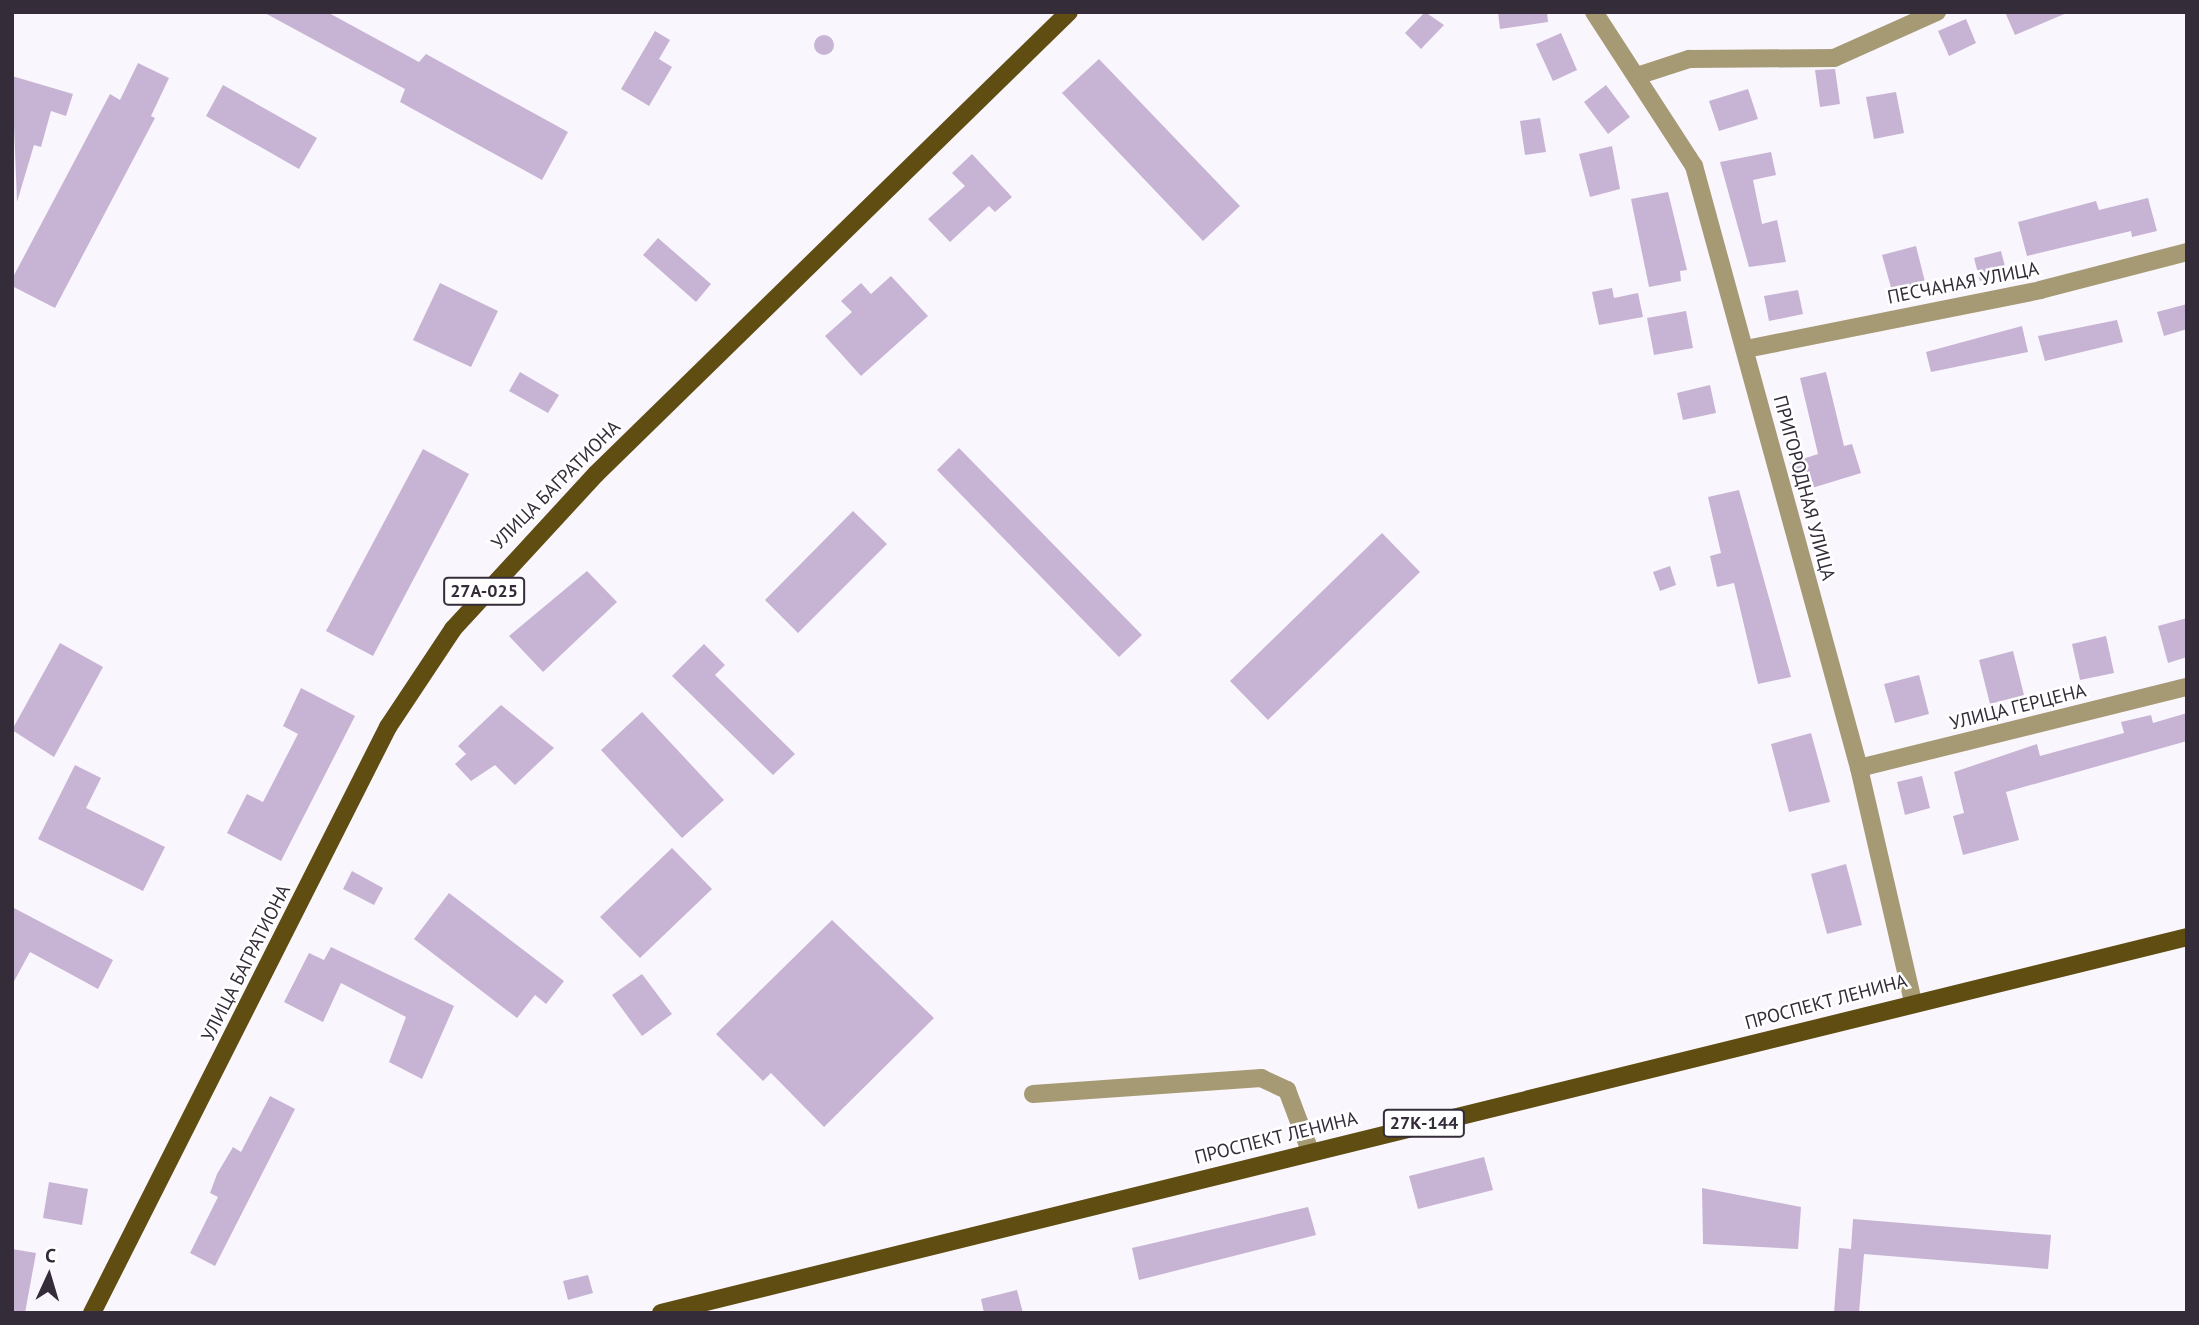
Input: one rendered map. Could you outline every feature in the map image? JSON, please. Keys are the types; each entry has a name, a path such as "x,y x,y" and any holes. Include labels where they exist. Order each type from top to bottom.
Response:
{"main road":[{"name":"УЛИЦА БАГРАТИОНА","path":"92,1313 388,727 453,629 508,562 1069,12"},
{"name":"ПРОСПЕКТ ЛЕНИНА","path":"661,1313 1913,1000 2187,937"}],"street":[{"path":"1640,75 1689,59 1834,58 1937,12"},
{"name":"ПРИГОРОДНАЯ УЛИЦА","path":"1601,14 1694,166 1859,768 1913,1000"},
{"name":"ПЕСЧАНАЯ УЛИЦА","path":"1746,349 2040,290 2187,252"},
{"name":"УЛИЦА ГЕРЦЕНА","path":"1859,768 2187,687"},
{"path":"1033,1094 1261,1078 1287,1090 1310,1151"}],"building":[{"path":"263,12 327,12 419,62 426,54 568,132 542,180 400,102 405,89"},
{"path":"1425,12 1444,25 1421,49 1405,33"},
{"path":"1498,12 1547,12 1548,22 1500,29"},
{"path":"2005,12 2069,12 2015,35"},
{"path":"1966,19 1976,43 1949,56 1938,31"},
{"path":"655,31 670,40 659,59 672,67 649,106 621,89"},
{"path":"1561,33 1577,70 1553,81 1536,44"},
{"path":"824,35 831,38 834,45 831,52 824,55 817,52 814,45 817,38"},
{"path":"1099,59 1240,206 1203,241 1062,93"},
{"path":"138,63 169,78 151,116 155,118 55,308 12,286 12,279 110,94 120,100"},
{"path":"1835,69 1840,104 1820,107 1815,70"},
{"path":"12,76 73,94 66,116 51,111 41,147 34,145 17,202"},
{"path":"223,85 317,138 299,169 206,116"},
{"path":"1606,85 1630,117 1608,134 1584,102"},
{"path":"1748,89 1758,119 1719,131 1709,101"},
{"path":"1896,92 1904,133 1874,139 1866,97"},
{"path":"1540,118 1546,152 1525,155 1520,121"},
{"path":"1612,146 1620,189 1590,197 1579,154"},
{"path":"1771,152 1776,175 1753,180 1762,224 1777,220 1786,262 1749,267 1720,162"},
{"path":"972,154 1012,197 995,212 989,206 950,242 928,219 965,186 952,173"},
{"path":"1668,192 1687,270 1680,271 1681,281 1649,287 1631,199"},
{"path":"2148,198 2157,231 2132,237 2131,231 2027,256 2018,222 2096,201 2099,210"},
{"path":"658,238 711,284 696,302 643,255"},
{"path":"1916,246 1925,282 1892,291 1882,255"},
{"path":"2001,251 2007,274 1980,281 1974,258"},
{"path":"891,276 928,316 861,376 825,336 852,312 841,301 861,283 871,294"},
{"path":"440,283 498,311 471,367 413,340"},
{"path":"1612,288 1614,298 1638,293 1643,317 1599,325 1592,292"},
{"path":"1798,290 1803,314 1769,321 1764,296"},
{"path":"2187,304 2187,329 2164,336 2157,312"},
{"path":"1686,311 1693,348 1654,355 1647,318"},
{"path":"2117,320 2123,342 2045,361 2038,336"},
{"path":"2022,326 2028,352 1931,372 1926,352"},
{"path":"520,372 559,395 548,413 509,391"},
{"path":"1826,372 1844,446 1852,444 1861,473 1799,492 1790,463 1818,454 1800,378"},
{"path":"1710,385 1716,413 1683,420 1677,393"},
{"path":"959,448 1142,635 1119,657 937,470"},
{"path":"423,449 469,474 373,656 326,631"},
{"path":"1739,490 1791,677 1758,684 1734,583 1717,587 1710,556 1721,553 1708,497"},
{"path":"853,511 887,544 798,633 765,600"},
{"path":"1382,533 1420,572 1268,720 1230,681"},
{"path":"1670,566 1676,585 1660,591 1653,572"},
{"path":"587,571 617,602 543,672 509,636"},
{"path":"2187,618 2187,657 2168,663 2158,626"},
{"path":"2106,636 2114,673 2080,680 2072,644"},
{"path":"60,643 103,667 54,757 12,730"},
{"path":"704,644 725,665 715,675 795,754 773,775 672,676"},
{"path":"2013,651 2024,695 1990,704 1979,660"},
{"path":"1919,675 1929,714 1895,723 1884,684"},
{"path":"301,688 355,716 281,861 227,833 247,794 263,802 298,734 283,726"},
{"path":"501,705 554,748 515,785 495,765 471,781 455,764 466,754 458,746"},
{"path":"642,712 724,800 682,838 601,750"},
{"path":"2187,713 2187,741 2006,792 2019,840 1963,855 1953,816 1964,813 1954,772 2037,744 2040,756 2124,733 2121,722 2151,715 2153,723"},
{"path":"1811,733 1830,802 1789,812 1771,744"},
{"path":"75,765 101,778 86,808 165,847 143,891 38,839"},
{"path":"1922,776 1930,808 1905,815 1897,782"},
{"path":"672,848 712,889 640,958 600,917"},
{"path":"1846,864 1862,925 1827,934 1811,874"},
{"path":"352,871 383,888 374,905 343,889"},
{"path":"449,893 564,981 546,1004 535,995 517,1018 414,939"},
{"path":"12,907 113,960 98,989 30,952 12,985"},
{"path":"832,920 934,1018 824,1127 771,1073 763,1081 716,1034"},
{"path":"331,947 454,1006 422,1079 389,1062 406,1017 341,983 323,1022 284,1002 309,953 324,960"},
{"path":"642,974 672,1014 642,1036 612,995"},
{"path":"270,1096 295,1109 215,1266 190,1253 218,1197 210,1193 217,1174 233,1147 241,1152"},
{"path":"1484,1157 1493,1190 1418,1209 1409,1176"},
{"path":"49,1182 88,1189 82,1225 43,1218"},
{"path":"1702,1188 1801,1207 1798,1249 1703,1244"},
{"path":"1308,1207 1316,1235 1139,1280 1132,1248"},
{"path":"1853,1219 2051,1235 2048,1269 1864,1254 1859,1313 1834,1313 1839,1248 1851,1249"},
{"path":"12,1249 36,1253 25,1313 12,1313"},
{"path":"588,1275 593,1293 568,1300 563,1281"},
{"path":"1017,1290 1023,1313 984,1313 981,1299"}]}
